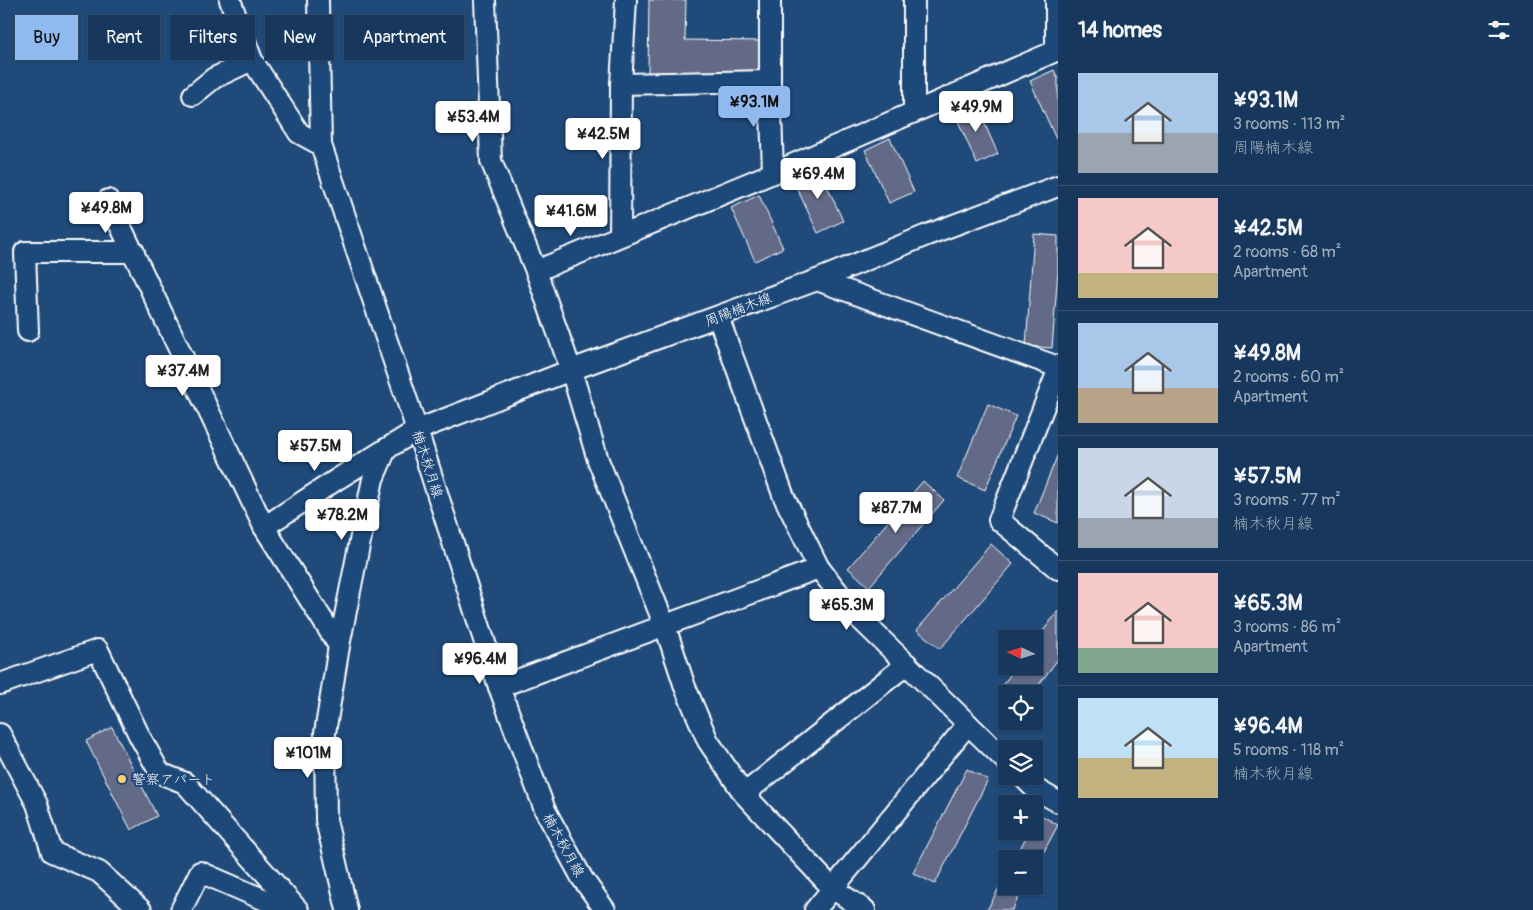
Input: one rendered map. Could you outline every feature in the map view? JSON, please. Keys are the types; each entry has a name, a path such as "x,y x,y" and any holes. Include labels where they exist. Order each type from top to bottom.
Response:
{"street":[{"path":"230,0 236,15"},
{"name":"楠木秋月線","path":"318,0 321,146 417,430 499,688 545,810 582,878 605,910"},
{"path":"485,0 491,161 536,271 571,370 598,460 665,626 685,687 708,741 744,794 832,888 865,910"},
{"path":"620,235 621,84 626,0"},
{"path":"770,0 773,173"},
{"path":"914,0 914,112"},
{"path":"536,271 773,173 1057,51 1056,0"},
{"path":"193,96 214,78 252,60 299,133 321,146"},
{"path":"621,84 770,81"},
{"name":"周陽楠木線","path":"264,527 338,478 417,430 571,370 817,280 927,235 1058,186"},
{"path":"108,200 264,527 339,646"},
{"path":"28,331 25,252 134,252"},
{"path":"817,280 1058,369 999,520 1058,569"},
{"path":"718,317 784,497 819,568 855,614 998,753"},
{"path":"347,910 326,820 325,733 339,646 373,479 386,449"},
{"path":"499,688 819,568"},
{"path":"0,684 98,650 140,737 160,773 185,783 298,910"},
{"path":"744,794 908,664"},
{"path":"815,910 968,724"},
{"path":"0,734 37,804 52,852 99,872 141,910"},
{"path":"1031,785 1058,802"},
{"path":"181,910 200,872 288,910"}],"building":[{"path":"649,0 686,0 685,40 762,41 762,75 648,74"},
{"path":"1054,70 1058,79 1058,138 1056,139 1030,81"},
{"path":"975,102 998,154 977,164 954,112"},
{"path":"890,138 914,192 889,203 865,150"},
{"path":"819,168 843,221 818,233 793,180"},
{"path":"759,195 783,248 755,261 731,208"},
{"path":"1034,234 1058,236 1058,271 1052,348 1026,346"},
{"path":"988,404 1016,416 985,490 957,478"},
{"path":"1058,454 1058,523 1034,513"},
{"path":"923,481 944,500 869,587 848,568"},
{"path":"991,544 1013,564 940,649 917,630"},
{"path":"1058,611 1058,659 1039,685 1002,685 1010,675 1043,675 1043,631"},
{"name":"警察アパート","path":"112,727 157,816 131,830 86,741"},
{"path":"967,769 988,780 935,884 913,873"},
{"path":"1043,816 1058,825 1043,853 1043,850 1020,850 1024,840 1043,840"},
{"path":"998,890 998,895 1020,895 1012,910 987,910"}],"place":[{"name":"警察アパート","path":"122,779"}]}
